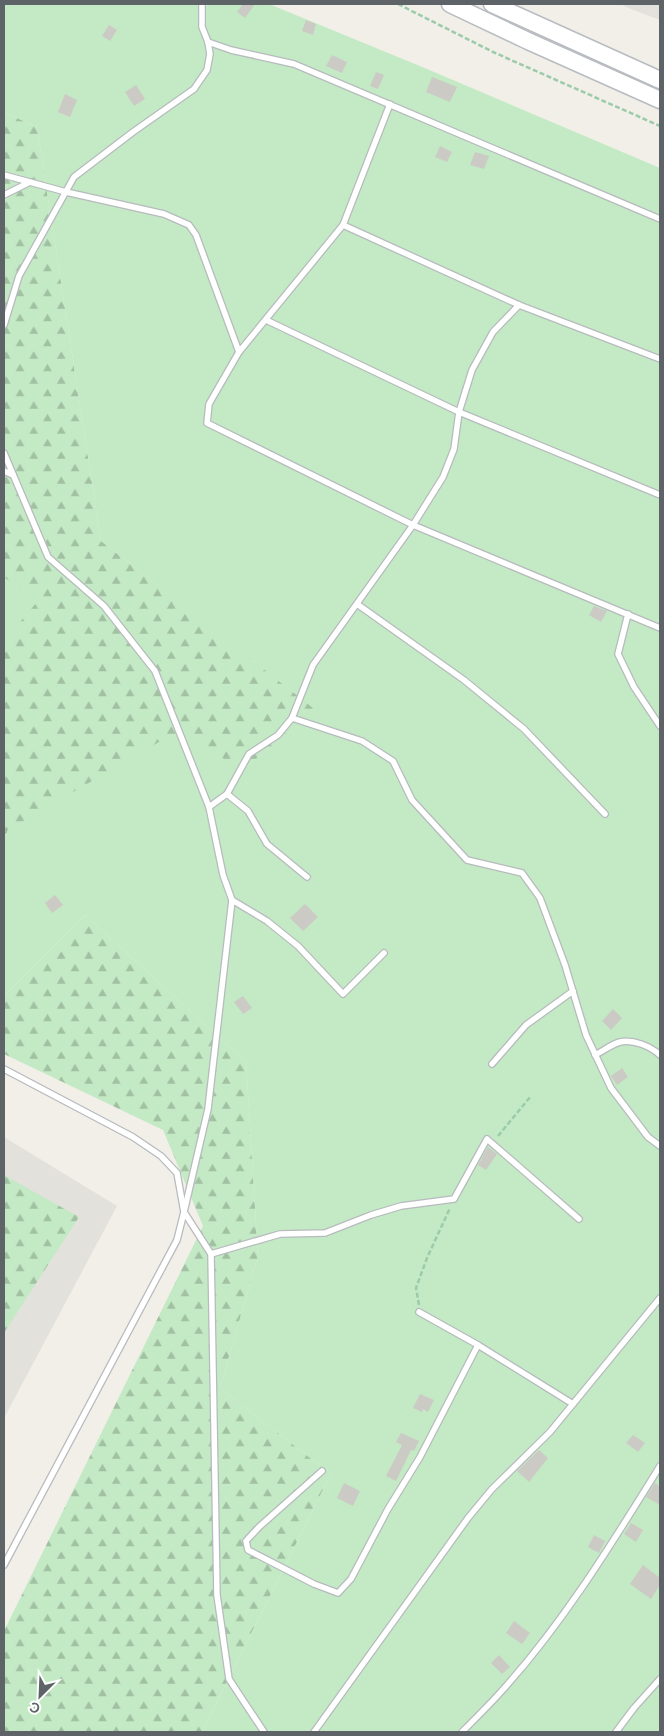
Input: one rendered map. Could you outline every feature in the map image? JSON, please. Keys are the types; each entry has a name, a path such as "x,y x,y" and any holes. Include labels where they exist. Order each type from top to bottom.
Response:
{"main road":[{"path":"450,4 660,100"},
{"path":"492,4 660,80"}],"lane":[{"path":"4,325 19,276 74,177 194,89 207,70 210,54 202,27 202,4"},
{"path":"208,42 231,50 294,64 660,219"},
{"path":"390,104 343,225 239,352 208,404 207,423 413,525 660,628"},
{"path":"4,175 66,192 164,214 189,224 196,236 239,352"},
{"path":"4,195 30,182"},
{"path":"343,225 519,304 660,359"},
{"path":"209,807 228,794 249,754 278,735 292,718 313,665 413,525 443,477 454,449 459,412 472,370 494,332 519,304"},
{"path":"266,320 459,412 660,495"},
{"path":"4,453 48,556 104,606 155,672 209,807 224,875 232,900 208,1109 177,1240 4,1565"},
{"path":"4,471 13,475"},
{"path":"357,604 464,680 524,729 605,814"},
{"path":"628,614 618,654 634,687 660,726"},
{"path":"292,718 362,741 393,761 412,800 467,860 522,873 540,898 565,965 586,1035 611,1088 648,1137 660,1146"},
{"path":"228,794 248,811 267,844 307,877"},
{"path":"232,900 267,921 298,946 343,994 384,953"},
{"path":"492,1064 526,1025 573,991"},
{"path":"595,1055 619,1042 637,1042 655,1050 660,1055"},
{"path":"4,1069 133,1137 161,1156 176,1173 184,1212 211,1254 217,1595 228,1679 264,1732"},
{"path":"211,1254 280,1234 326,1233 371,1215 401,1206 454,1199 487,1139 579,1219"},
{"path":"314,1732 468,1518 492,1489 550,1432 660,1301"},
{"path":"419,1312 573,1404"},
{"path":"322,1472 259,1527 246,1541 248,1550 314,1584 338,1593 351,1579 388,1509 420,1457 478,1346"},
{"path":"462,1732 499,1695 568,1608 618,1534 660,1466"},
{"path":"616,1732 660,1679"}],"path":[{"path":"398,4 493,52 660,126"},
{"path":"492,1143 531,1096"},
{"path":"419,1312 416,1288 427,1258 446,1221 454,1199"}],"shaded area":[{"path":"620,4 660,4 660,20 631,9"},
{"path":"4,1137 117,1206 4,1418"}],"green space":[{"path":"4,4 194,4 207,6 208,4 269,4 660,168 660,1732 202,1732 331,1474 220,1388 258,1256 246,1062 85,915 4,996 4,840 8,830 171,735 244,768 318,712 101,541 37,127 4,112"},
{"path":"4,112 37,127 101,541 319,712 244,768 8,830 4,840"},
{"path":"4,577 37,602 4,641"},
{"path":"85,915 246,1062 258,1256 220,1388 331,1474 202,1732 4,1732 4,1631 203,1226 163,1130 4,1054 4,996"},
{"path":"4,1175 79,1217 4,1333"}],"building":[{"path":"243,4 255,4 245,18 237,12"},
{"path":"306,20 316,24 313,35 302,31"},
{"path":"109,25 117,30 110,41 102,36"},
{"path":"332,55 347,62 342,73 326,66"},
{"path":"376,72 384,75 378,89 370,86"},
{"path":"432,77 457,87 450,102 426,92"},
{"path":"136,85 145,99 134,106 125,92"},
{"path":"65,94 77,100 70,117 58,112"},
{"path":"440,146 452,152 447,162 435,157"},
{"path":"475,152 489,156 484,169 470,165"},
{"path":"594,606 607,611 601,622 589,615"},
{"path":"55,895 63,905 52,913 45,903"},
{"path":"305,904 318,917 303,931 290,918"},
{"path":"243,996 252,1008 243,1014 234,1002"},
{"path":"613,1009 622,1018 611,1030 602,1021"},
{"path":"622,1068 628,1077 617,1085 611,1076"},
{"path":"488,1147 497,1154 486,1170 478,1165"},
{"path":"420,1394 434,1400 428,1412 423,1409 422,1412 413,1408"},
{"path":"401,1433 419,1441 414,1451 411,1450 396,1481 386,1476 402,1445 396,1442"},
{"path":"633,1435 645,1443 638,1452 626,1443"},
{"path":"539,1450 548,1458 529,1482 517,1471"},
{"path":"344,1483 360,1491 353,1506 337,1498"},
{"path":"655,1483 660,1487 660,1505 646,1497"},
{"path":"631,1523 643,1530 636,1542 624,1534"},
{"path":"594,1535 605,1541 599,1553 588,1547"},
{"path":"643,1565 660,1578 660,1585 651,1599 630,1584"},
{"path":"514,1621 530,1633 522,1644 506,1633"},
{"path":"499,1655 510,1667 502,1674 491,1663"}]}
